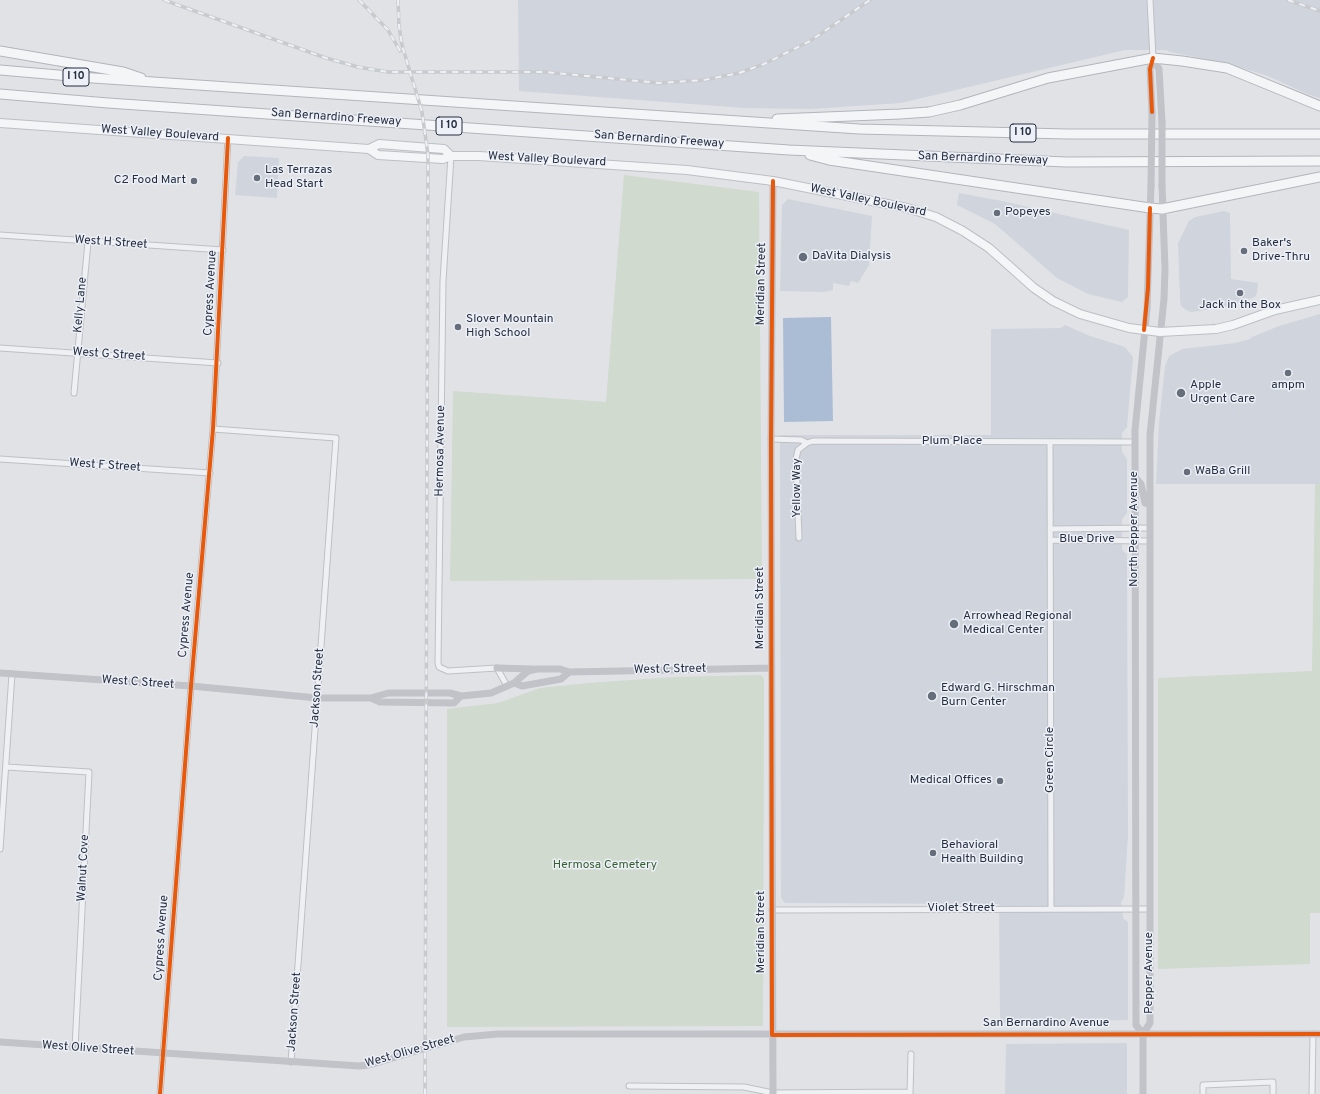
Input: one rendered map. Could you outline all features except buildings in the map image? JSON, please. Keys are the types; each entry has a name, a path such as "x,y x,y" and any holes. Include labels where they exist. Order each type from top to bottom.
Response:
{"highway":[{"path":"0,51 122,72 152,82"},
{"path":"726,120 929,112 960,105 1048,78 1153,58 1182,60 1227,68 1320,106"},
{"name":"San Bernardino Freeway","path":"0,70 152,82 866,130 1068,134 1320,134"},
{"name":"San Bernardino Freeway","path":"0,94 108,103 789,150 1066,162 1320,161"},
{"path":"789,150 829,160 1150,208 1162,208 1320,177"}],"main road":[{"name":"West Valley Boulevard","path":"0,123 369,149 379,144 444,149 451,156 527,158 667,168 773,181 879,202 936,217 963,231 989,248 1034,288 1053,301 1080,314 1111,324 1144,330 1160,332 1216,329 1233,325 1275,310 1320,300"}],"street":[{"path":"1150,0 1153,58"},
{"name":"North Pepper Avenue","path":"1135,909 1134,442 1148,288 1152,150 1150,68 1153,58"},
{"name":"North Pepper Avenue","path":"1149,909 1150,425 1165,275 1162,208 1162,113 1159,68 1153,58"},
{"name":"Cypress Avenue","path":"160,1094 191,686 218,363 228,138"},
{"name":"Hermosa Avenue","path":"451,156 443,281 438,663 439,667 448,671 497,668"},
{"name":"Meridian Street","path":"773,181 771,439 773,1094"},
{"name":"West H Street","path":"0,235 223,250"},
{"name":"Kelly Lane","path":"74,393 88,242"},
{"name":"West G Street","path":"0,348 218,363"},
{"name":"Jackson Street","path":"213,429 336,438 291,1062"},
{"name":"Plum Place","path":"771,439 801,440 807,442 1134,442"},
{"name":"Yellow Way","path":"799,538 796,459 798,450 807,442"},
{"name":"Green Circle","path":"1050,442 1051,909"},
{"name":"West F Street","path":"0,459 210,473"},
{"path":"1135,477 1140,484 1145,503 1149,504"},
{"name":"Blue Drive","path":"1050,529 1149,528"},
{"name":"Blue Drive","path":"1050,540 1149,541"},
{"path":"497,668 537,669"},
{"path":"497,668 510,684"},
{"name":"West C Street","path":"0,673 191,686 317,698 371,698 388,693 450,693 461,696 491,693 510,684 528,671 537,669 560,669 569,672 772,668"},
{"name":"West C Street","path":"510,684 522,686 561,679 569,672"},
{"path":"0,849 12,674"},
{"name":"Walnut Cove","path":"6,767 89,772 75,1048"},
{"name":"Pepper Avenue","path":"1135,909 1136,1025 1143,1034"},
{"name":"Violet Street","path":"772,910 1149,909"},
{"name":"Pepper Avenue","path":"1143,1094 1143,1034 1150,1023 1149,909"},
{"path":"1312,1094 1316,1034"},
{"name":"San Bernardino Avenue","path":"772,1035 1316,1034"},
{"name":"West Olive Street","path":"0,1042 346,1066 369,1065 464,1037 477,1035 772,1035"},
{"path":"630,1086 744,1087 773,1094 910,1093 911,1054"},
{"path":"1203,1094 1203,1085 1273,1082 1273,1094"}],"shaded area":[{"path":"518,0 1320,0 1320,98 1307,94 1268,76 1225,63 1166,50 1125,50 901,103 811,109 744,108 519,91"},
{"name":"Las Terrazas Head Start","path":"244,156 279,158 277,198 235,195 238,162"},
{"path":"959,193 1002,201 1129,230 1128,297 1122,302 1088,294 1057,278 995,224 957,205"},
{"path":"788,199 872,216 869,265 858,283 851,281 849,286 833,283 833,290 824,292 780,291 782,205"},
{"path":"1224,211 1230,213 1231,279 1258,283 1257,293 1255,297 1225,307 1191,312 1181,306 1178,243 1189,221 1195,217"},
{"path":"1320,314 1320,484 1156,484 1159,423 1165,366 1169,356 1182,349 1236,343 1250,339 1279,326"},
{"name":"Arrowhead Regional Medical Center","path":"1065,325 1090,336 1125,347 1133,357 1127,427 1122,433 1122,452 1127,459 1127,513 1122,519 1122,550 1127,554 1128,835 1124,897 1121,902 1123,918 1128,922 1128,1020 1000,1023 999,904 785,903 781,898 780,435 991,435 991,329 1061,328"},
{"path":"1127,1043 1127,1094 1005,1094 1006,1044"}],"green space":[{"path":"624,175 759,192 762,579 450,581 453,391 606,402"},
{"path":"1315,484 1320,484 1320,913 1310,913 1310,964 1158,969 1158,678 1312,671"},
{"name":"Hermosa Cemetery","path":"761,675 764,679 763,1026 447,1027 447,709 498,703 540,688 674,677"}],"water":[{"path":"831,317 833,421 784,422 783,318"}],"railway":[{"path":"164,0 326,58 358,67 388,72 545,72 659,83 704,80 739,73 764,64 810,41 870,0"},
{"path":"359,0 388,30 400,51"},
{"path":"398,0 399,26 402,45 422,112 428,155 425,1094"},
{"path":"1288,0 1320,11"}],"cycle path":[{"path":"1152,112 1150,69 1153,58"},
{"path":"160,1094 191,686 213,429 228,138"},
{"path":"773,181 771,439 772,1035 1320,1034"},
{"path":"1144,330 1148,288 1150,208"}],"place":[{"name":"Las Terrazas Head Start","path":"257,178"},
{"name":"C2 Food Mart","path":"194,181"},
{"name":"Popeyes","path":"997,213"},
{"name":"Baker's Drive-Thru","path":"1244,251"},
{"name":"DaVita Dialysis","path":"803,257"},
{"name":"Jack in the Box","path":"1240,293"},
{"name":"Slover Mountain High School","path":"458,327"},
{"name":"ampm","path":"1288,373"},
{"name":"Apple Urgent Care","path":"1181,393"},
{"name":"WaBa Grill","path":"1187,472"},
{"name":"Arrowhead Regional Medical Center","path":"954,624"},
{"name":"Edward G. Hirschman Burn Center","path":"932,696"},
{"name":"Medical Offices","path":"1000,781"},
{"name":"Behavioral Health Building","path":"933,853"}]}
